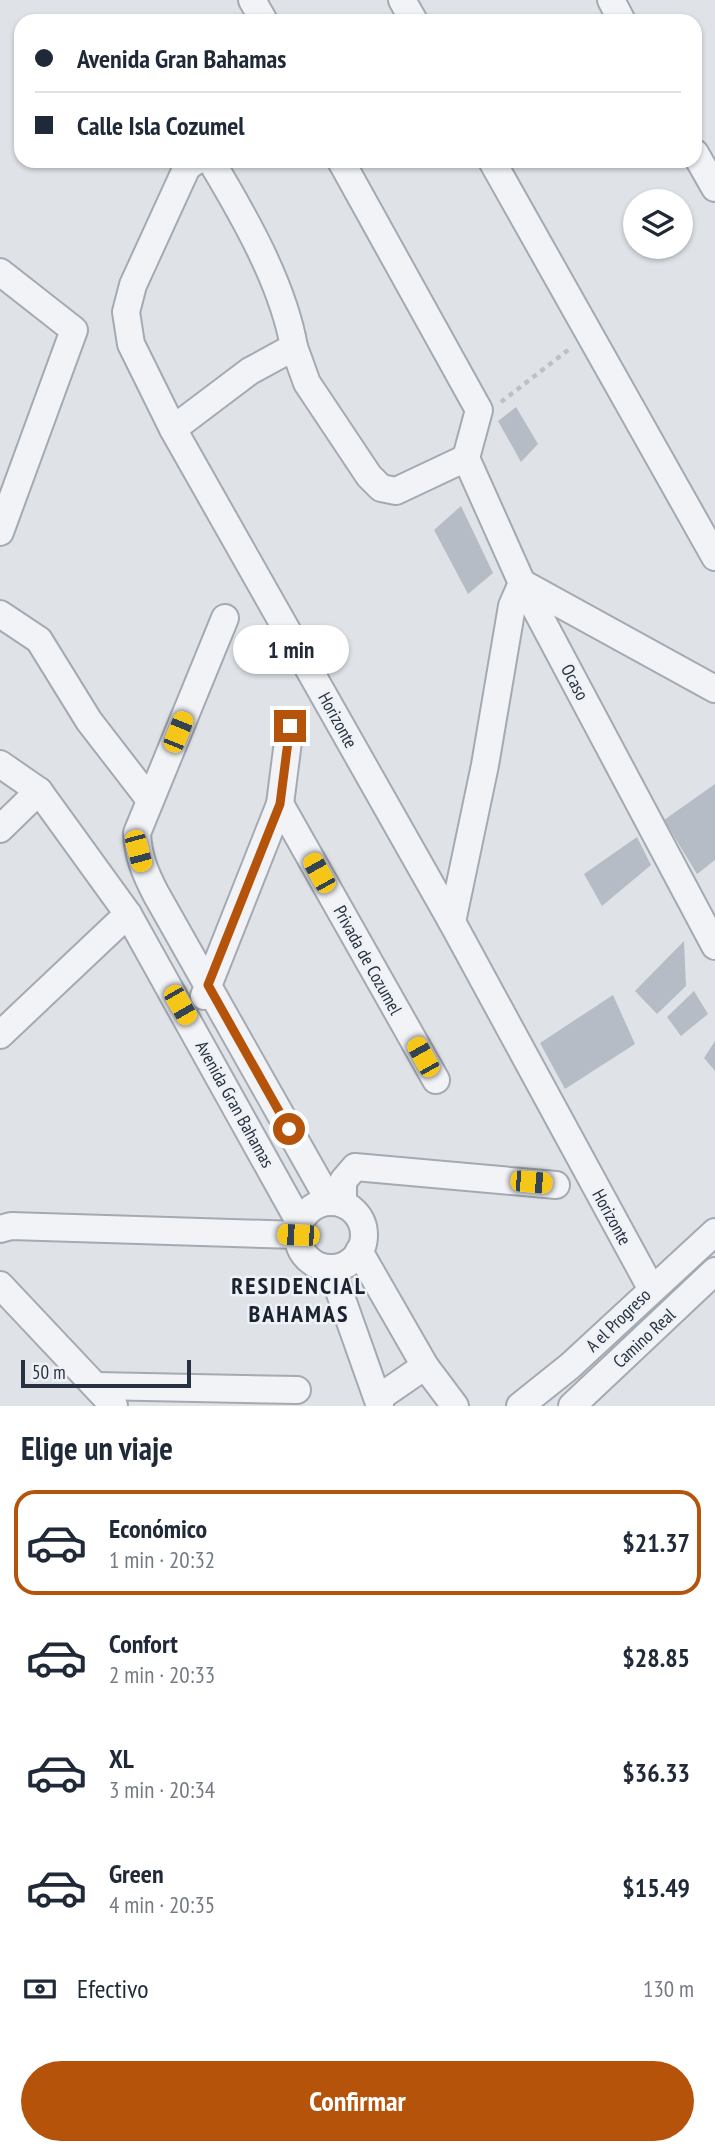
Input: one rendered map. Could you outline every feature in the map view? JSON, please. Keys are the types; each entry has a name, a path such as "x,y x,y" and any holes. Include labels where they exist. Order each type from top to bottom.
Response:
{"street":[{"path":"702,165 715,188"},
{"name":"Horizonte","path":"187,168 139,273 127,312 131,344 173,429 452,922 651,1288"},
{"path":"215,168 238,207 289,317 293,347 307,383 369,476 381,488 396,491 466,458 479,410 345,168"},
{"path":"496,168 715,557"},
{"path":"0,272 75,330 0,532"},
{"path":"173,429 250,371 293,347"},
{"name":"Ocaso","path":"466,458 522,583 715,946"},
{"path":"452,922 485,765 512,606 522,583 715,689"},
{"path":"0,614 39,640 89,721 150,800 225,618"},
{"path":"193,1028 280,804 290,726"},
{"name":"Avenida Gran Bahamas","path":"0,764 39,791 128,914 193,1028 299,1229"},
{"path":"0,829 39,791"},
{"name":"Avenida Gran Bahamas","path":"150,800 137,833 142,867 336,1203"},
{"name":"Privada de Cozumel","path":"280,804 436,1080"},
{"path":"0,1035 128,914"},
{"path":"336,1203 343,1181 355,1167 556,1185"},
{"path":"336,1203 354,1212 362,1224 364,1238 359,1251 342,1266 331,1268 308,1258 299,1229 307,1212 336,1203"},
{"path":"0,1229 11,1226 299,1229"},
{"name":"A el Progreso","path":"520,1406 570,1366 651,1288 715,1232"},
{"path":"359,1251 425,1366 455,1406"},
{"path":"331,1268 380,1402 425,1366"},
{"name":"Camino Real","path":"572,1406 715,1271"},
{"path":"0,1285 114,1406"},
{"path":"96,1386 297,1391"}],"path":[{"path":"479,410 501,402 589,334"}],"building":[{"path":"516,407 538,444 521,462 498,421"},
{"path":"461,506 493,573 468,594 434,530"},
{"path":"715,784 715,860 697,874 664,820"},
{"path":"637,837 651,865 602,906 584,874"},
{"path":"684,941 686,986 657,1014 635,991"},
{"path":"694,991 708,1014 681,1036 667,1017"},
{"path":"613,995 635,1044 565,1089 540,1043"},
{"path":"715,1041 715,1071 704,1058"}],"district":[{"name":"RESIDENCIAL BAHAMAS","path":"299,1299"}],"route":[{"path":"289,1129 208,985 280,804 290,726"}]}
